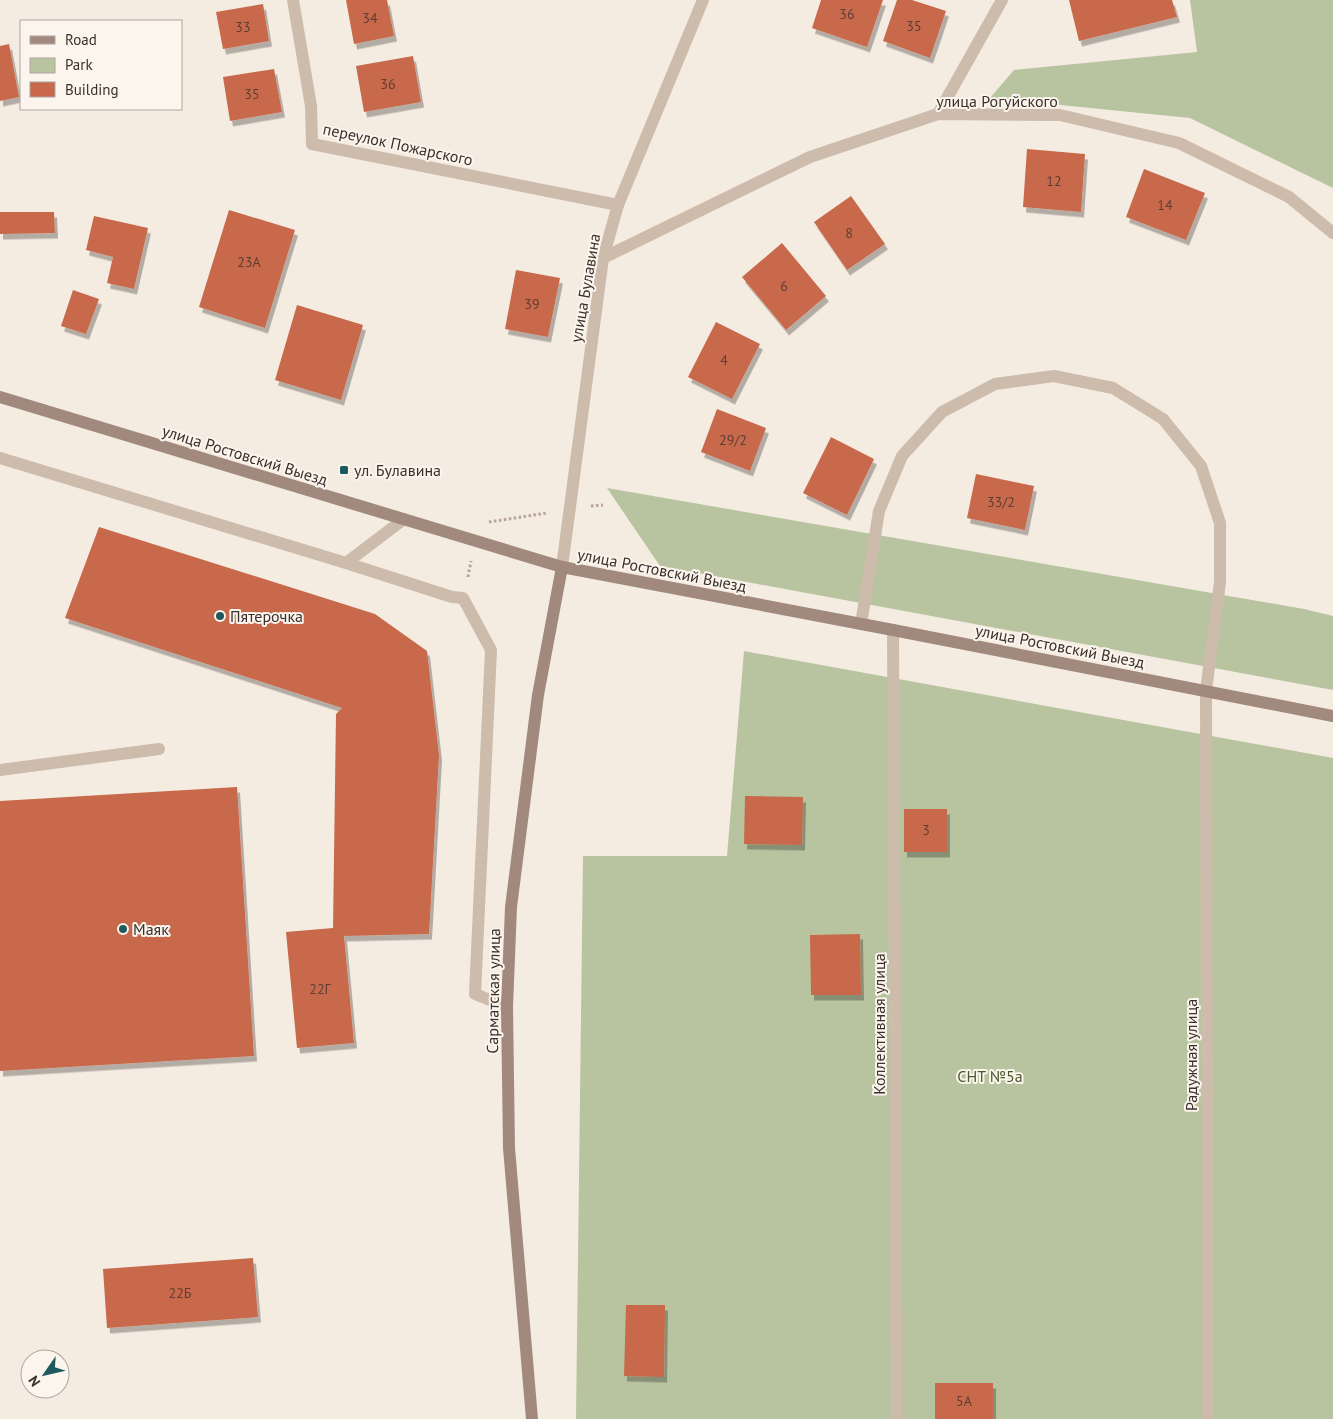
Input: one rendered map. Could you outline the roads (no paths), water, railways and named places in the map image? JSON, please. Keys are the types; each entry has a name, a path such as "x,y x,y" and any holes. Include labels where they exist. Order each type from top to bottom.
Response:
{"main road":[{"name":"улица Ростовский Выезд","path":"0,397 562,567 1333,716"},
{"name":"Сарматская улица","path":"532,1419 509,1148 507,1007 511,907 538,695 562,567"}],"street":[{"name":"переулок Пожарского","path":"293,0 312,106 312,144 618,205"},
{"name":"улица Булавина","path":"562,567 603,258 618,205 703,0"},
{"path":"938,114 1002,0"},
{"name":"улица Рогуйского","path":"603,258 810,157 938,114 1060,115 1179,143 1289,197 1333,233"},
{"name":"Радужная улица","path":"861,624 879,511 902,456 942,412 994,384 1054,376 1113,388 1163,419 1201,466 1220,523 1220,582 1206,692 1208,1419"},
{"path":"0,458 452,597 463,598 491,650 475,994 507,1007"},
{"path":"346,563 404,519"},
{"name":"Коллективная улица","path":"893,630 897,1419"},
{"path":"0,770 159,749"}],"place":[{"name":"ул. Булавина","path":"344,470"},
{"name":"Пятерочка","path":"220,616"},
{"name":"Маяк","path":"123,929"}],"park label":[{"name":"СНТ №5а","path":"990,1076"}]}
